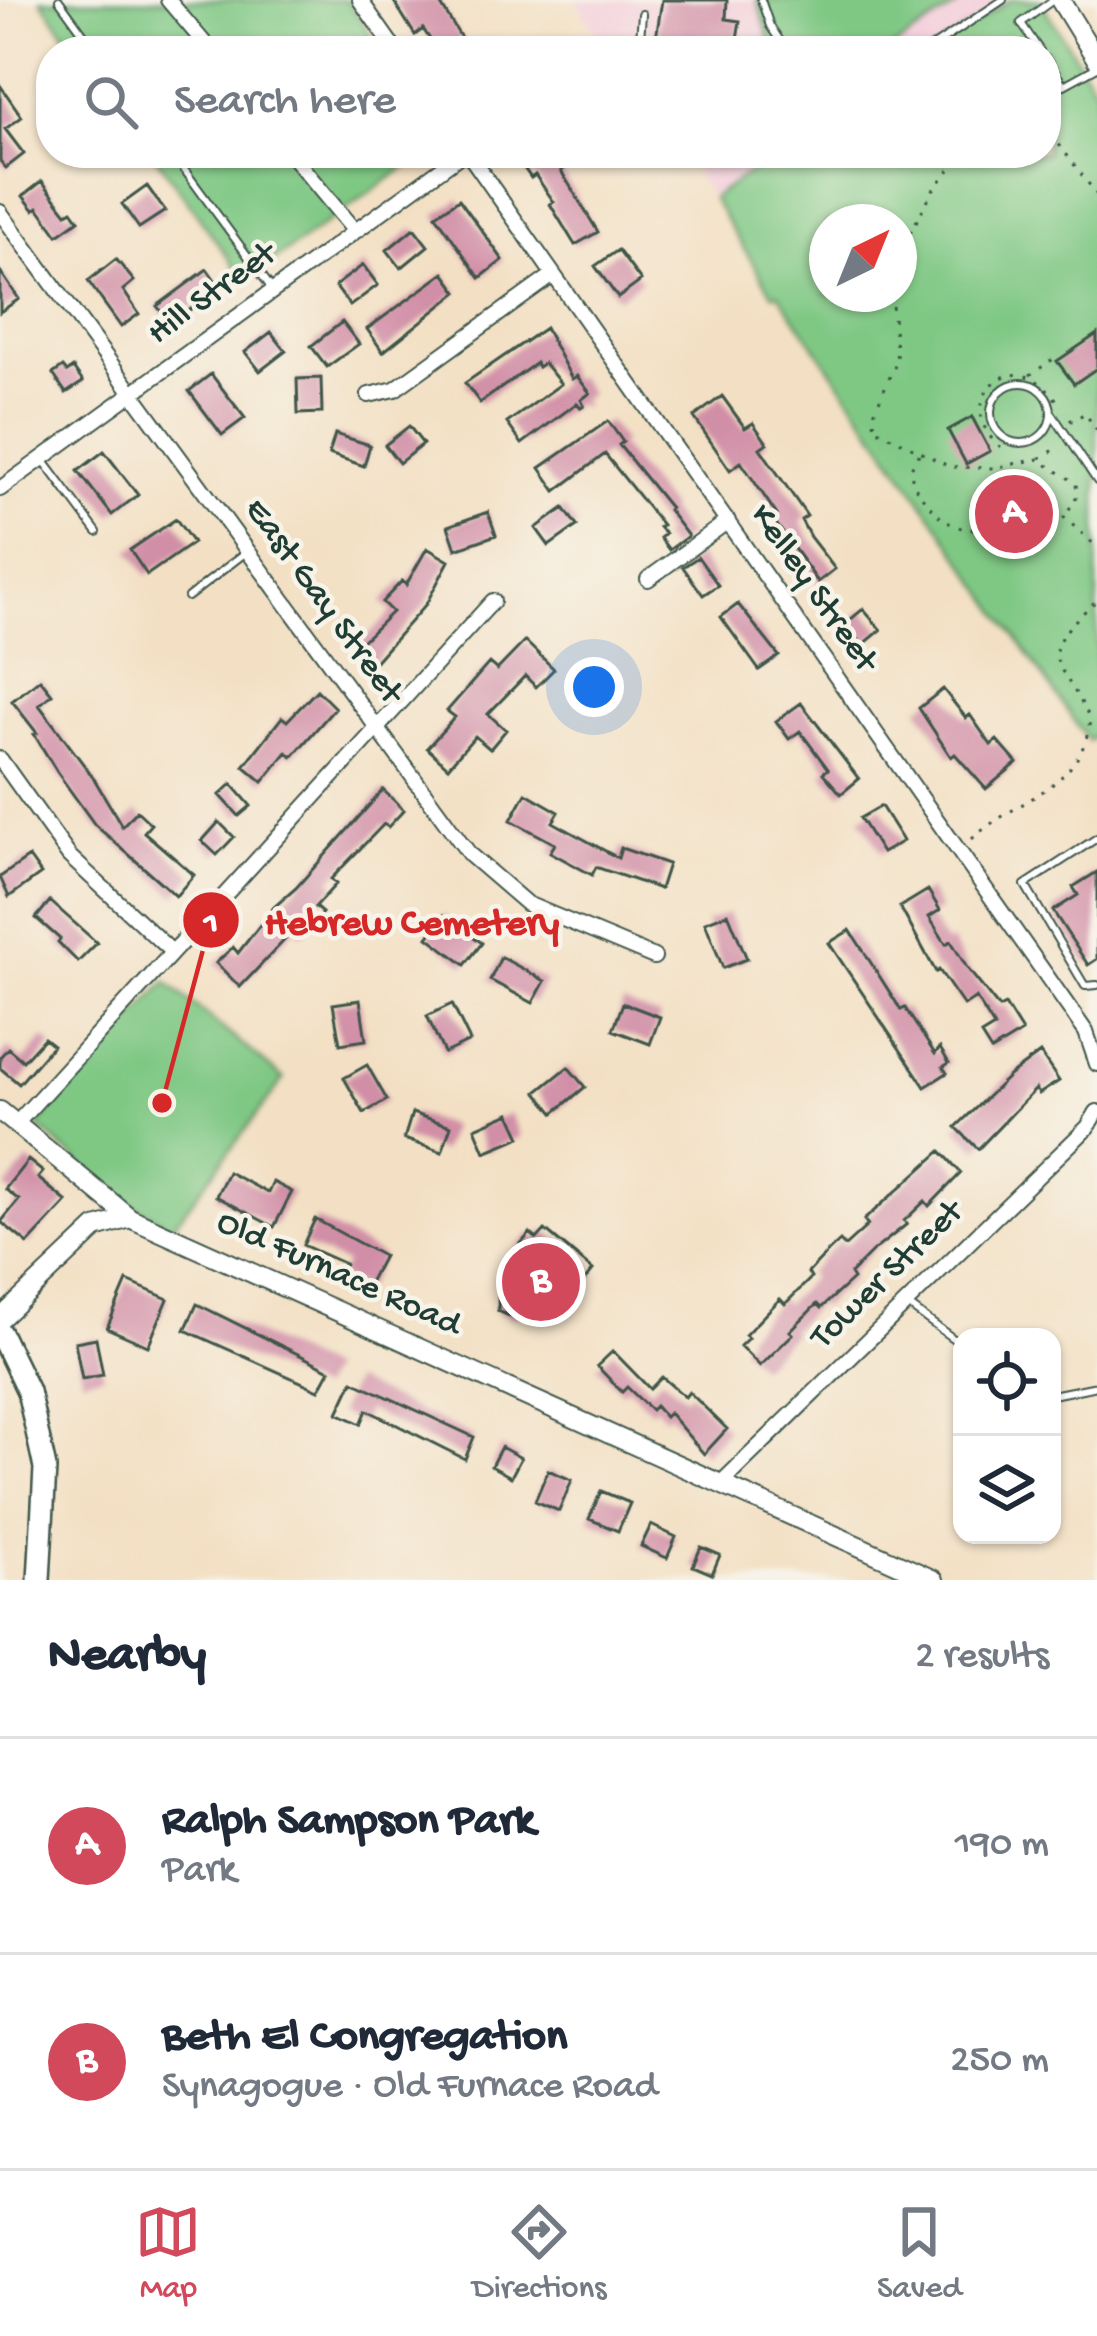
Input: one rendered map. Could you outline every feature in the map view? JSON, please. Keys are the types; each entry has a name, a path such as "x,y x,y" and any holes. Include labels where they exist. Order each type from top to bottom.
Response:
{"main road":[{"path":"0,1333 28,1391 45,1468 39,1580"}],"street":[{"path":"168,0 198,36"},
{"path":"360,0 385,36"},
{"path":"1056,0 1097,63"},
{"path":"302,168 353,229"},
{"name":"Hill Street","path":"0,489 353,229 444,168"},
{"name":"Kelley Street","path":"477,168 1086,1032 1097,1064"},
{"name":"East Gay Street","path":"0,212 470,855 527,904 654,957"},
{"path":"369,395 395,389 553,275"},
{"path":"648,579 728,521"},
{"path":"16,1124 493,601"},
{"path":"0,759 70,856 172,952"},
{"name":"Old Furnace Road","path":"0,1111 130,1218 934,1580"},
{"name":"Tower Street","path":"720,1484 1088,1127 1097,1112"},
{"path":"0,1319 96,1228 130,1218"}],"lane":[{"path":"58,0 85,36"},
{"path":"761,0 777,36"},
{"path":"949,36 1003,0"},
{"path":"1030,36 1021,23 1056,0"},
{"path":"640,36 642,14"},
{"path":"1061,81 1064,85 1097,63"},
{"path":"183,168 272,289"},
{"path":"1051,412 1045,431 1016,443 998,433 990,414 1002,389 1019,382 1045,394 1051,412 1097,481"},
{"path":"42,458 97,532"},
{"path":"188,597 248,551"},
{"path":"1097,838 1025,885 1085,986 1097,985"},
{"path":"904,1302 953,1338"},
{"path":"1061,1394 1097,1386"}],"path":[{"path":"1061,150 1097,195"},
{"path":"917,220 951,168"},
{"path":"892,312 896,361 873,424 879,434 959,468 994,468 1038,459 1063,444"},
{"path":"1030,375 1058,356"},
{"path":"1001,446 983,424 985,396 1001,379 1018,374 1030,375 1049,387 1072,421 1085,413 1097,431"},
{"path":"920,452 911,468 915,488 954,527 978,531 1047,513 1065,516 1097,547"},
{"path":"1038,459 1076,483 1077,496 1065,516"},
{"path":"971,842 974,835 1066,775 1084,751 1090,719 1062,675 1057,652 1065,627 1097,600"}],"shaded area":[{"path":"575,0 1010,0 956,36 600,36"},
{"path":"691,168 757,168 712,198"}],"green space":[{"path":"41,0 347,0 372,36 67,36"},
{"path":"757,0 959,0 911,36 768,36"},
{"path":"1010,0 1040,0 1097,91 1097,733 1088,741 778,293 773,295 712,198 757,168 1061,168 1061,36 956,36"},
{"path":"164,168 405,168 245,281"},
{"path":"166,982 284,1079 172,1227 120,1197 37,1126"}],"building":[{"path":"393,0 438,0 460,36 428,36 423,29 415,35"},
{"path":"662,0 727,0 726,19 740,21 738,36 656,36"},
{"path":"0,85 22,117 5,129 24,154 6,168 0,161"},
{"path":"524,168 565,168 561,171 598,232 575,245 550,204 554,202 535,175 531,178"},
{"path":"42,181 67,213 72,210 79,220 58,235 38,207 34,210 23,196"},
{"path":"147,186 165,211 139,228 122,204"},
{"path":"459,199 503,260 480,278 436,215"},
{"path":"414,228 428,246 401,268 387,250"},
{"path":"618,250 641,281 618,298 595,266"},
{"path":"116,259 134,281 123,290 139,314 121,327 88,281"},
{"path":"363,265 378,285 350,306 335,286"},
{"path":"207,269 220,287 171,324 157,306"},
{"path":"0,271 19,299 0,312"},
{"path":"444,273 458,292 383,352 367,329"},
{"path":"342,322 359,344 327,367 311,346"},
{"path":"545,328 572,379 577,376 590,393 581,400 584,406 577,403 522,444 507,423 561,384 544,363 538,367 536,363 480,403 465,383"},
{"path":"271,332 286,351 260,371 245,352"},
{"path":"1097,334 1097,368 1074,384 1057,361"},
{"path":"63,367 67,372 73,368 83,382 66,393 53,374"},
{"path":"211,374 245,418 222,435 189,391"},
{"path":"321,378 322,413 298,414 297,379"},
{"path":"722,396 745,428 753,423 767,443 760,448 807,516 801,520 810,537 835,569 818,582 772,518 777,515 741,462 730,470 694,417"},
{"path":"972,417 990,451 966,464 948,430"},
{"path":"608,421 623,442 619,445 688,536 669,550 660,538 665,534 662,525 605,454 556,491 540,468"},
{"path":"409,426 423,444 399,463 385,445"},
{"path":"335,434 370,445 364,466 329,454"},
{"path":"104,451 138,495 112,515 78,471"},
{"path":"564,508 577,526 549,546 536,528"},
{"path":"488,512 496,535 456,549 448,526"},
{"path":"176,519 193,543 147,575 130,550"},
{"path":"427,548 449,561 426,604 373,664 356,647 392,612 382,602 402,581 406,585"},
{"path":"698,557 718,585 703,595 683,567"},
{"path":"738,604 779,656 759,670 721,617"},
{"path":"863,609 881,630 863,645 845,624"},
{"path":"525,641 554,669 536,687 525,676 488,714 506,730 490,749 475,736 448,767 427,748 455,717 447,711 489,663 497,670"},
{"path":"40,679 52,694 39,705 93,777 122,826 137,811 151,824 144,832 194,875 176,896 95,825 12,701"},
{"path":"943,689 991,745 997,740 1017,763 986,789 955,754 951,757 919,708"},
{"path":"317,690 335,708 292,757 287,752 263,782 244,766 282,717 287,721"},
{"path":"801,703 859,779 841,794 823,773 828,769 800,731 789,739 776,721"},
{"path":"232,784 251,806 239,816 220,795"},
{"path":"383,790 404,810 331,879 336,884 315,907 322,913 302,935 296,928 240,987 216,963 233,947 238,953 274,907"},
{"path":"526,793 559,812 553,822 618,858 621,848 668,864 660,889 596,867 592,875 550,852 555,844 511,820"},
{"path":"881,806 903,841 882,853 860,818"},
{"path":"219,822 234,837 217,855 202,841"},
{"path":"29,857 41,874 9,897 0,877"},
{"path":"1097,872 1097,959 1088,965 1053,911 1078,895 1073,887"},
{"path":"928,890 940,910 929,917 946,944 951,941 967,968 999,1008 1005,1005 1022,1032 991,1051 981,1035 994,1027 976,998 964,1006 936,972 900,907"},
{"path":"50,901 97,943 78,962 36,918"},
{"path":"728,913 747,959 723,968 705,922"},
{"path":"444,915 482,943 465,965 428,937"},
{"path":"850,930 901,1010 905,1008 935,1054 940,1048 949,1063 943,1067 947,1073 925,1087 829,943"},
{"path":"501,957 545,981 533,1003 490,980"},
{"path":"360,1000 366,1040 340,1044 333,1004"},
{"path":"623,1003 660,1017 650,1044 613,1030"},
{"path":"452,1004 470,1041 444,1053 427,1016"},
{"path":"44,1038 53,1045 19,1084 0,1068 0,1057 8,1048 23,1061"},
{"path":"1040,1053 1059,1081 1039,1094 1036,1089 978,1149 956,1127"},
{"path":"367,1065 387,1100 364,1113 344,1078"},
{"path":"568,1067 585,1087 554,1113 537,1092"},
{"path":"412,1113 451,1126 442,1152 404,1139"},
{"path":"510,1113 521,1137 485,1152 475,1128"},
{"path":"941,1151 961,1173 873,1251 850,1274 853,1279 821,1308 817,1304 760,1366 740,1346 748,1338 745,1335 780,1299 785,1304 828,1252 840,1241 845,1246 868,1225 864,1220"},
{"path":"28,1160 43,1172 38,1178 67,1202 28,1244 1,1222 19,1200 5,1189"},
{"path":"228,1172 268,1193 273,1182 292,1192 274,1227 216,1196"},
{"path":"315,1219 383,1256 365,1290 339,1276 345,1264 303,1245"},
{"path":"545,1230 593,1270 562,1308 544,1294 514,1318 498,1311 499,1269 533,1274 512,1254 530,1233 537,1239"},
{"path":"127,1281 168,1299 148,1346 107,1328"},
{"path":"197,1304 330,1370 319,1390 185,1330"},
{"path":"96,1338 103,1375 82,1379 75,1342"},
{"path":"613,1351 650,1389 662,1377 685,1397 689,1392 727,1429 704,1454 669,1413 665,1417 655,1406 651,1410 627,1387 622,1392 597,1366"},
{"path":"353,1381 474,1437 465,1459 367,1410 361,1424 338,1413"},
{"path":"501,1447 521,1458 511,1477 491,1466"},
{"path":"548,1470 572,1480 559,1511 535,1501"},
{"path":"601,1491 630,1503 618,1531 589,1519"},
{"path":"651,1525 676,1537 667,1558 641,1546"},
{"path":"701,1547 720,1555 712,1574 693,1566"}],"place":[{"name":"Ralph Sampson Park","path":"1014,514"},
{"name":"Hebrew Cemetery","path":"162,1103"},
{"name":"Beth El Congregation","path":"541,1282"}]}
